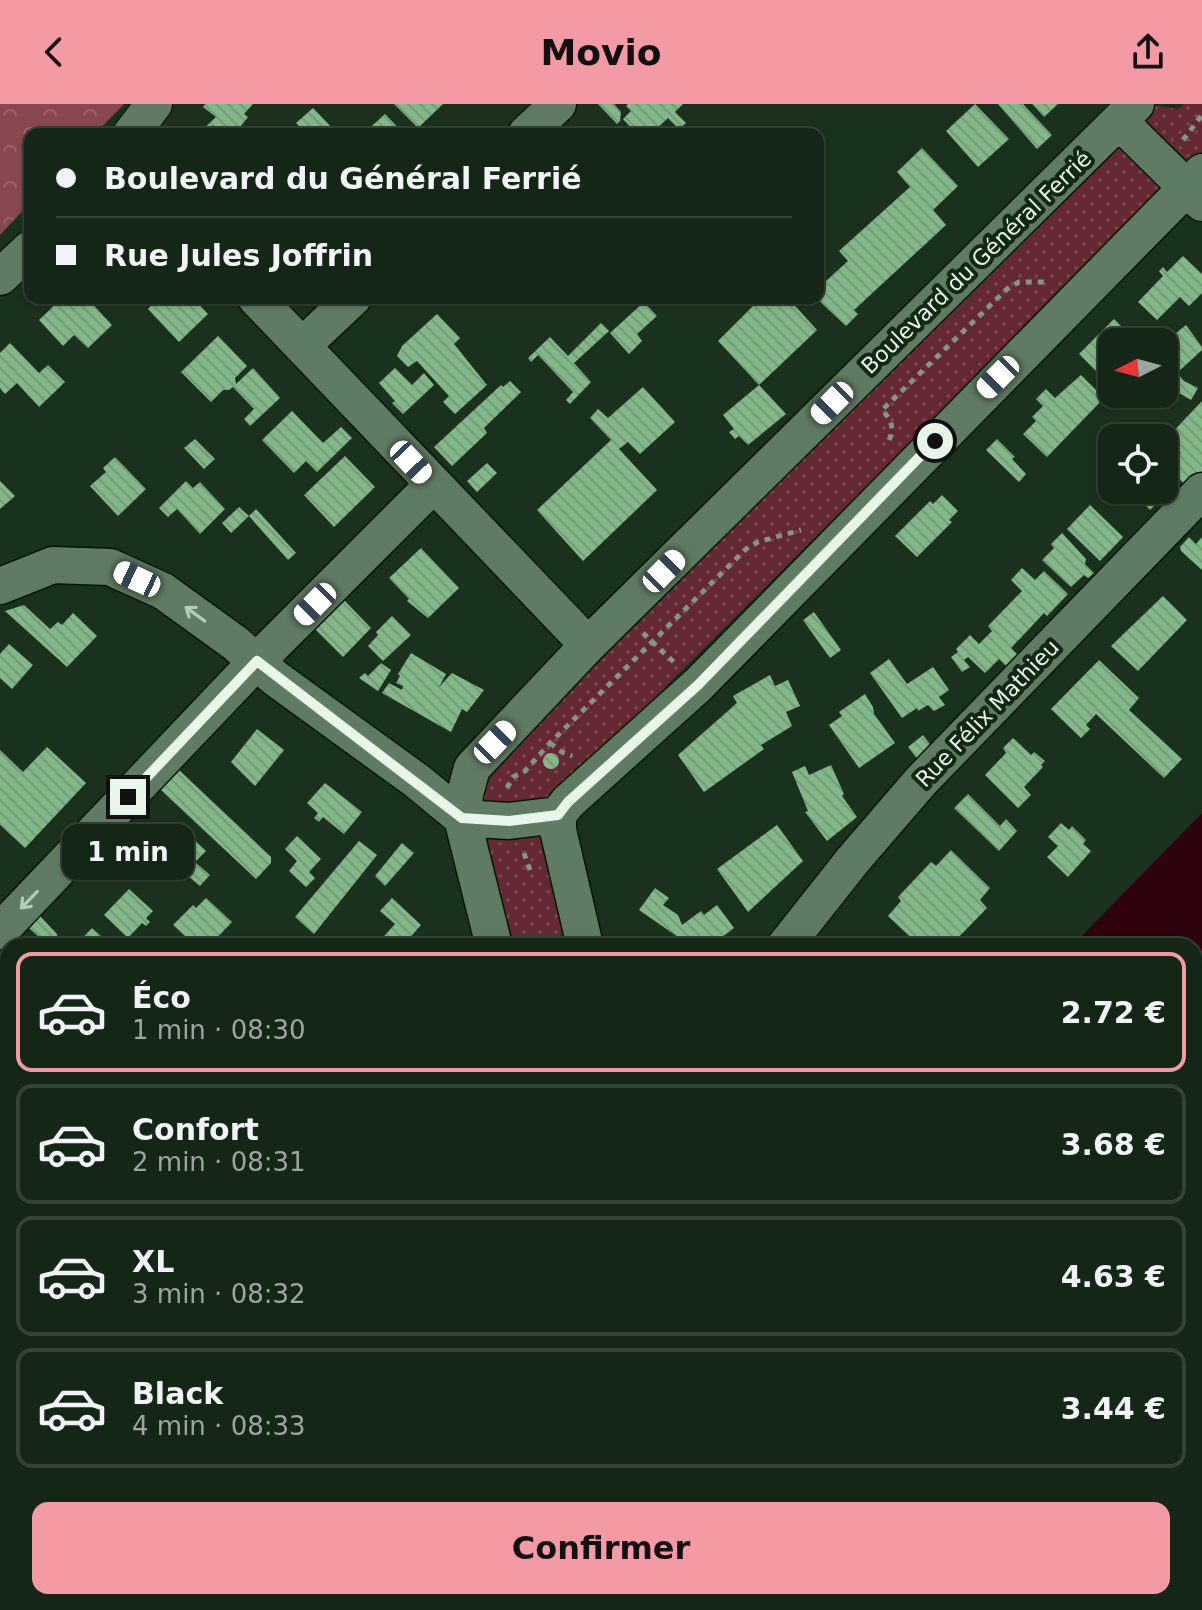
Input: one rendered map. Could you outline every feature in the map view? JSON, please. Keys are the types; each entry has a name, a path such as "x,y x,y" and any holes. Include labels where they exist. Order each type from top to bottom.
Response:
{"street":[{"path":"136,128 154,104"},
{"path":"532,128 558,104"},
{"path":"583,938 558,830 558,815 568,802 698,685 1188,181 1128,113"},
{"name":"Boulevard du Général Ferrié","path":"492,938 462,818 472,768 588,645 1128,113"},
{"path":"0,277 24,255"},
{"path":"262,304 588,645"},
{"path":"302,346 347,304"},
{"path":"0,931 257,661 433,485"},
{"name":"Rue Félix Mathieu","path":"791,938 921,781 1202,491"},
{"path":"0,586 53,565 110,567 163,591 462,818 509,821 558,815"}],"path":[{"path":"1188,181 1202,115"},
{"path":"887,444 892,434 892,424 882,410 1007,289 1019,282 1040,283 1050,279"},
{"path":"507,799 507,788 513,777 525,771 751,545 794,534 805,526"},
{"path":"641,631 698,685"},
{"path":"518,844 527,856 534,886"}],"green space":[{"path":"0,104 124,104 101,128 24,128 24,209 0,235"}],"shaded area":[{"path":"1184,104 1202,104 1202,159 1168,185 551,801 573,938 506,938 476,806 481,776 1152,105 1178,109"},
{"path":"1202,813 1202,938 1080,938"}],"building":[{"path":"205,104 253,104 244,114 248,117 239,128 204,128 216,117 203,107"},
{"path":"394,104 443,104 418,128"},
{"path":"598,104 614,104 621,112 620,121 617,124"},
{"path":"683,104 675,112 686,123 678,128 668,118 657,128 631,128 623,119 631,111 626,106"},
{"path":"975,104 1009,139 978,167 946,131"},
{"path":"998,104 1023,104 1052,135 1037,149"},
{"path":"1032,104 1058,104 1044,117"},
{"path":"313,108 332,128 301,128 296,123"},
{"path":"385,114 398,128 370,128"},
{"path":"922,148 958,186 933,210 946,225 854,310 858,314 846,326 822,304 824,279 826,281 848,261 839,251 910,187 897,172"},
{"path":"1183,256 1202,274 1202,293 1189,306 1180,297 1157,320 1138,302 1163,276 1159,271 1163,267 1167,272"},
{"path":"56,304 93,304 112,325 88,348 74,335 63,346 39,320"},
{"path":"153,304 199,304 208,314 179,342 148,309"},
{"path":"642,304 646,304 657,316 637,334 642,341 629,354 610,333"},
{"path":"755,304 793,304 817,330 759,385 718,341"},
{"path":"437,314 460,338 454,344 487,385 455,414 443,402 449,396 417,361 408,367 397,356 402,346"},
{"path":"1114,319 1123,328 1105,328"},
{"path":"601,323 609,331 574,363 591,382 570,404 566,400 573,392 538,355 531,362 528,358 550,337 568,356"},
{"path":"1186,325 1202,350 1178,372 1178,347 1178,332"},
{"path":"1098,335 1098,373 1079,354"},
{"path":"218,336 247,366 235,378 236,384 253,368 280,398 250,426 244,419 254,409 233,387 223,390 211,402 181,372"},
{"path":"10,343 39,373 48,365 65,382 39,407 17,383 5,394 0,388 0,353"},
{"path":"395,368 412,385 424,373 434,385 403,414 379,383"},
{"path":"1178,374 1198,388 1191,400 1178,392"},
{"path":"1081,375 1098,392 1098,404 1047,457 1023,434 1036,421 1032,417 1043,406 1036,399 1046,389 1055,398"},
{"path":"510,381 521,392 484,428 487,433 452,466 434,447 501,385 503,387"},
{"path":"759,385 786,414 748,445 729,432 734,429 723,415"},
{"path":"643,387 675,422 640,454 628,442 619,449 657,490 583,561 537,510 611,440 590,418 598,409 608,418"},
{"path":"1202,401 1202,481 1192,491 1178,478 1178,456 1181,453 1178,450 1178,426"},
{"path":"292,411 323,443 341,427 352,438 317,472 306,461 294,473 262,440"},
{"path":"195,439 215,459 204,469 184,448"},
{"path":"997,439 1026,474 1019,482 986,450"},
{"path":"345,456 375,487 334,527 304,495"},
{"path":"115,457 146,489 118,516 90,486 106,472 103,468"},
{"path":"487,463 497,473 477,492 467,481"},
{"path":"0,481 15,496 0,509"},
{"path":"186,481 193,488 200,482 225,509 200,534 177,509 168,517 159,508"},
{"path":"942,495 958,511 949,520 952,522 917,557 895,536 930,501 933,504"},
{"path":"1090,505 1123,537 1100,561 1067,529"},
{"path":"239,507 249,516 231,533 222,523"},
{"path":"256,509 296,553 288,560 249,516"},
{"path":"1062,533 1086,559 1085,564 1094,573 1088,578 1084,575 1071,587 1042,560 1054,548 1051,544"},
{"path":"1189,537 1196,544 1202,537 1202,570 1181,551 1180,547"},
{"path":"421,548 459,588 428,618 407,601 409,599 389,578"},
{"path":"1022,568 1035,580 1044,571 1068,594 1047,616 1044,613 1011,648 1027,664 1015,675 999,659 985,673 968,657 964,660 970,667 962,672 951,657 970,635 979,644 992,631 988,626 1022,591 1011,580"},
{"path":"1163,596 1187,620 1138,671 1111,646"},
{"path":"343,599 371,628 343,657 314,628"},
{"path":"24,605 50,629 58,622 62,625 73,613 97,636 67,667 5,611"},
{"path":"814,612 841,650 830,658 803,620"},
{"path":"392,616 411,635 383,661 368,646 378,635 376,632"},
{"path":"9,644 33,665 12,689 0,678 0,654"},
{"path":"411,653 446,674 439,687 452,673 484,690 467,712 462,709 451,732 382,693 389,683 402,690 403,686 396,683 398,674"},
{"path":"889,659 907,684 933,667 949,690 939,697 945,705 934,711 928,705 918,711 917,708 902,718 870,673"},
{"path":"1099,660 1139,698 1129,710 1182,759 1164,778 1096,714 1086,725 1090,729 1081,738 1051,709"},
{"path":"381,663 391,670 378,691 359,678 365,673 368,676"},
{"path":"770,675 775,686 788,680 800,706 786,712 792,726 761,745 764,749 704,792 678,755 737,703 733,696"},
{"path":"865,694 874,714 895,743 859,768 829,725 842,716 839,712"},
{"path":"257,729 284,750 255,786 231,762"},
{"path":"923,735 938,755 925,769 908,747"},
{"path":"1013,738 1031,755 1034,752 1045,761 1024,787 1031,795 1018,808 985,775 1006,753 1003,748"},
{"path":"47,747 86,783 25,848 0,825 0,750 23,772"},
{"path":"551,753 557,755 557,767 551,769 545,767 543,761 545,755"},
{"path":"831,765 844,794 842,796 857,817 827,841 805,812 808,811 792,772 805,766 809,775"},
{"path":"179,770 271,857 271,863 256,879 160,789"},
{"path":"325,783 362,812 344,834 323,817 319,822 314,818 318,813 307,803"},
{"path":"968,794 1000,826 1006,819 1017,831 999,851 954,808"},
{"path":"1061,823 1069,830 1072,826 1086,840 1083,844 1091,851 1068,877 1047,857 1058,846 1048,837"},
{"path":"777,825 803,861 748,912 717,869"},
{"path":"184,830 206,851 195,862 210,875 200,886 162,854"},
{"path":"297,836 321,859 309,872 315,878 306,887 289,871 297,861 285,849"},
{"path":"359,841 377,855 314,934 295,917"},
{"path":"402,843 414,853 385,886 375,876"},
{"path":"951,850 990,888 980,900 987,908 958,938 911,938 888,916 901,901 898,897 931,862 936,866"},
{"path":"655,888 669,898 663,905 678,915 682,925 701,911 704,915 717,905 734,928 721,938 679,938 639,910"},
{"path":"129,889 153,911 146,918 150,922 146,926 142,923 128,938 104,915"},
{"path":"206,898 232,922 217,938 187,938 173,925 193,905 196,908"},
{"path":"392,898 421,925 410,938 382,938 395,924 380,911"},
{"path":"40,916 57,938 40,938 29,928"},
{"path":"92,928 103,938 83,938"}],"route":[{"path":"128,797 257,661 275,678 417,781 462,818 509,821 558,815 568,802 698,685 935,441"}]}
